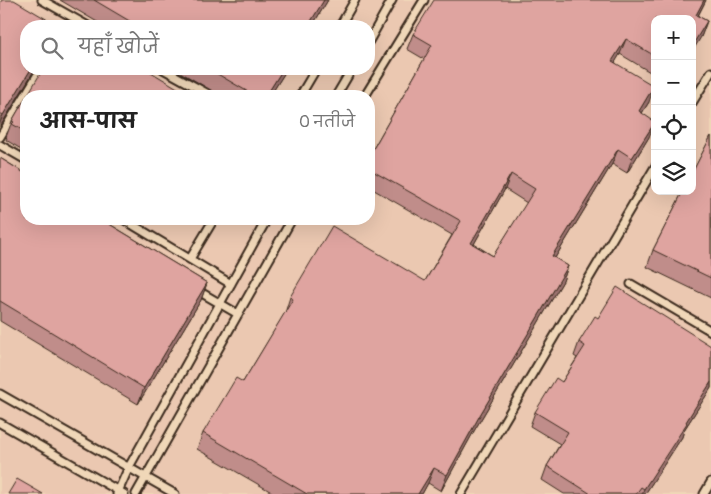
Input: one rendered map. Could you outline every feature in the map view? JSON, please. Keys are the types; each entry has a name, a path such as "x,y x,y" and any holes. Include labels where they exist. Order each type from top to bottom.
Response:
{"lane":[{"path":"42,0 77,20"},
{"path":"343,20 355,0"},
{"path":"375,30 392,0"},
{"path":"369,90 424,0"},
{"path":"696,96 711,72"},
{"path":"28,90 37,75"},
{"path":"174,75 201,90"},
{"path":"304,90 312,75"},
{"path":"340,90 348,75"},
{"path":"0,136 20,103"},
{"path":"0,145 20,157"},
{"path":"461,494 651,174"},
{"path":"133,225 231,284"},
{"path":"190,259 210,225"},
{"path":"0,423 119,493 129,467 264,225"},
{"path":"136,494 289,225"},
{"path":"187,284 238,314"},
{"path":"631,284 711,331"},
{"path":"0,394 175,494"},
{"path":"704,494 711,482"}],"shaded area":[{"path":"0,0 711,0 711,494 0,494"}],"building":[{"path":"2,0 14,0 48,20 20,20 20,75 27,75 3,115 0,113 0,3"},
{"path":"94,0 324,0 312,20 128,20"},
{"path":"434,0 704,0 696,15 651,15 651,54 626,39 612,61 651,84 651,91 639,111 651,119 651,128 632,158 618,149 552,256 568,266 480,415 447,475 434,468 418,494 307,494 203,433 236,378 243,382 293,299 290,297 332,226 425,281 461,221 375,172 375,145 432,45 413,34","holes":["511,174 535,189 493,256 471,243"]},
{"path":"696,15 707,21 696,39"},
{"path":"39,75 156,75 181,90 31,90"},
{"path":"219,75 279,75 270,90 245,90"},
{"path":"20,107 20,129 12,124 14,122 12,121"},
{"path":"711,136 711,278 653,250 681,195 696,195 696,165"},
{"path":"0,158 20,170 20,225 111,225 207,283 144,388 0,301"},
{"path":"617,287 711,346 711,382 644,489 641,487 636,494 591,494 547,466 568,432 535,412 556,378 562,382 585,346 579,342 595,316 598,318"},
{"path":"17,479 43,494 8,494"}]}
